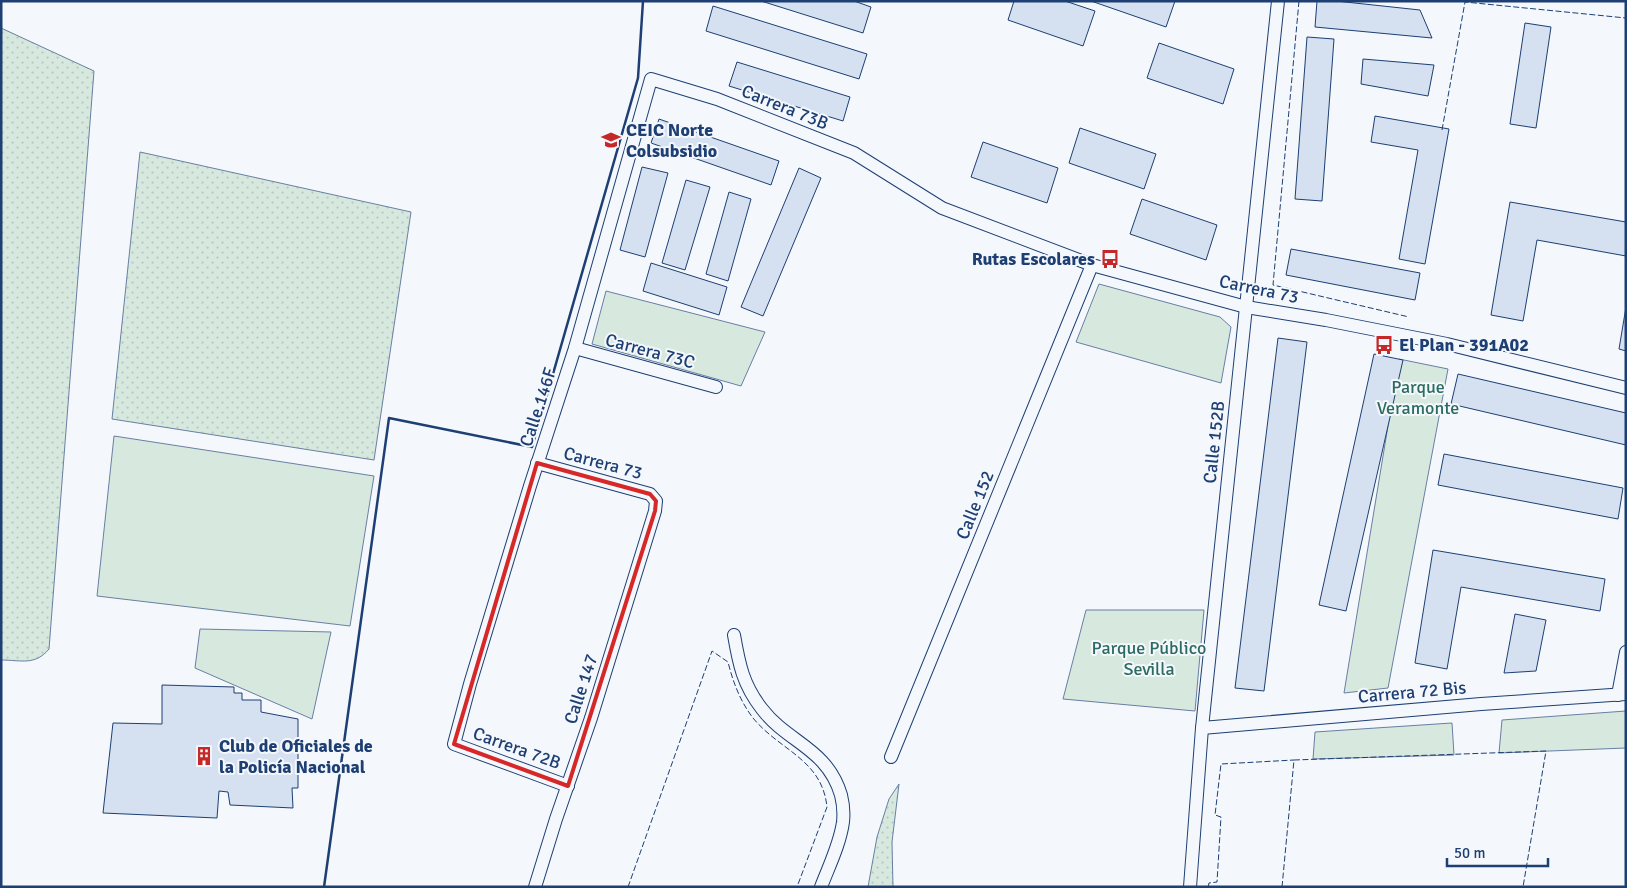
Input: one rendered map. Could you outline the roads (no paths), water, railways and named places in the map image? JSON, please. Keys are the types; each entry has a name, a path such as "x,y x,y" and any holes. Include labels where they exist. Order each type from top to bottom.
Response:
{"street":[{"name":"Calle 152B","path":"1190,887 1202,728 1278,1"},
{"name":"Carrera 73B","path":"651,79 717,99 854,153 900,182"},
{"name":"Calle 146F","path":"454,744 470,684 537,463 575,348 651,79"},
{"name":"Carrera 73","path":"900,182 942,208 1092,265 1246,307 1326,320 1447,344 1626,388"},
{"name":"Calle 152","path":"891,757 1092,265"},
{"name":"Carrera 73C","path":"575,348 716,387"},
{"name":"Carrera 73","path":"537,463 650,494 656,500"},
{"name":"Calle 147","path":"535,887 591,718 655,511 656,500"},
{"path":"734,635 739,667 762,710 779,728 823,762 837,784 842,801 844,820 821,887"},
{"path":"1622,694 1626,652"},
{"name":"Carrera 72 Bis","path":"1202,728 1622,694"},
{"name":"Carrera 72B","path":"454,744 568,786"}],"place":[{"name":"CEIC Norte Colsubsidio","path":"611,140"},
{"name":"Rutas Escolares","path":"1110,259"},
{"name":"El Plan - 391A02","path":"1384,345"},
{"name":"Club de Oficiales de la Policía Nacional","path":"204,756"}],"park label":[{"name":"Parque Veramonte","path":"1418,397"},
{"name":"Parque Público Sevilla","path":"1149,658"}]}
